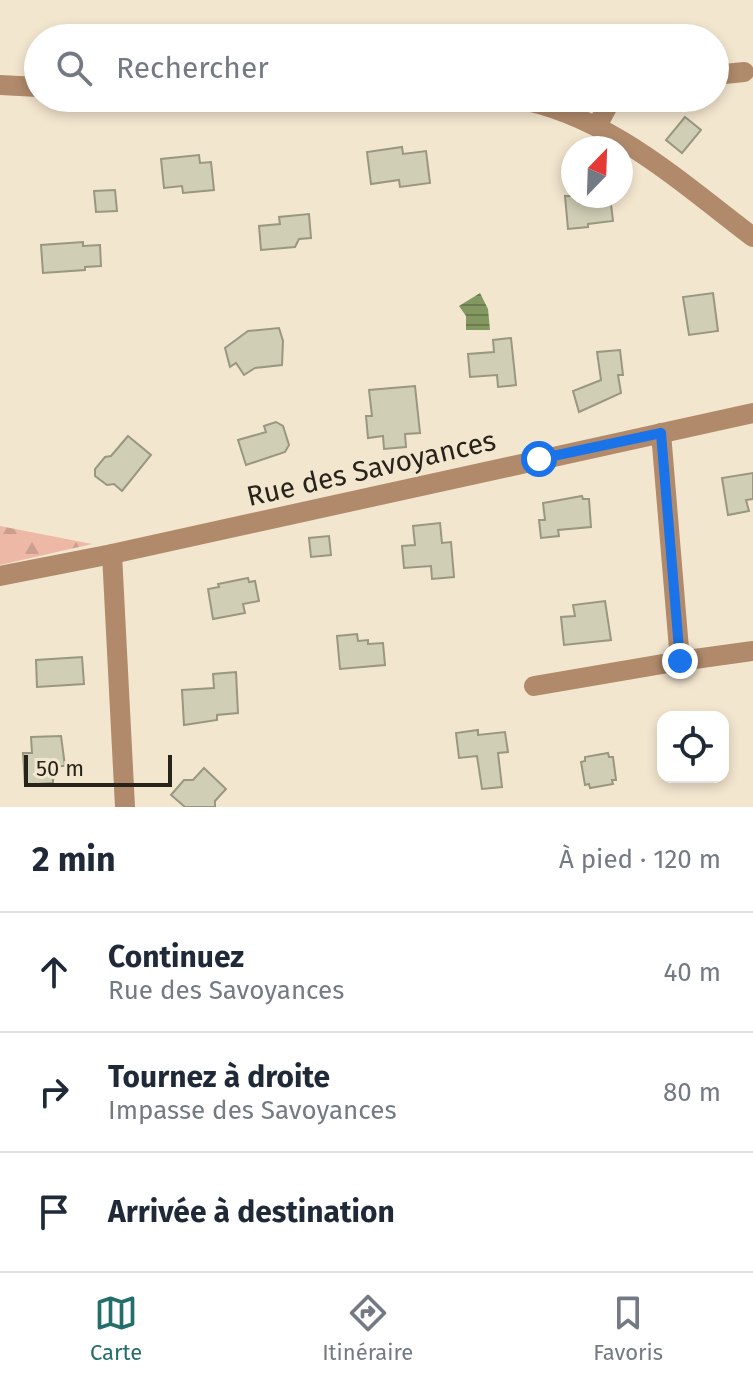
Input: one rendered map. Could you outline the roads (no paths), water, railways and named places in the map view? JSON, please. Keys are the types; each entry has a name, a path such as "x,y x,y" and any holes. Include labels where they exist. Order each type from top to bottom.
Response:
{"street":[{"path":"729,74 744,72"},
{"path":"0,85 24,86"},
{"path":"571,112 640,153 753,237"},
{"path":"597,126 604,112"},
{"name":"Rue des Savoyances","path":"0,576 753,413"},
{"path":"661,433 680,661"},
{"path":"112,554 125,807"},
{"path":"534,686 753,651"}]}
